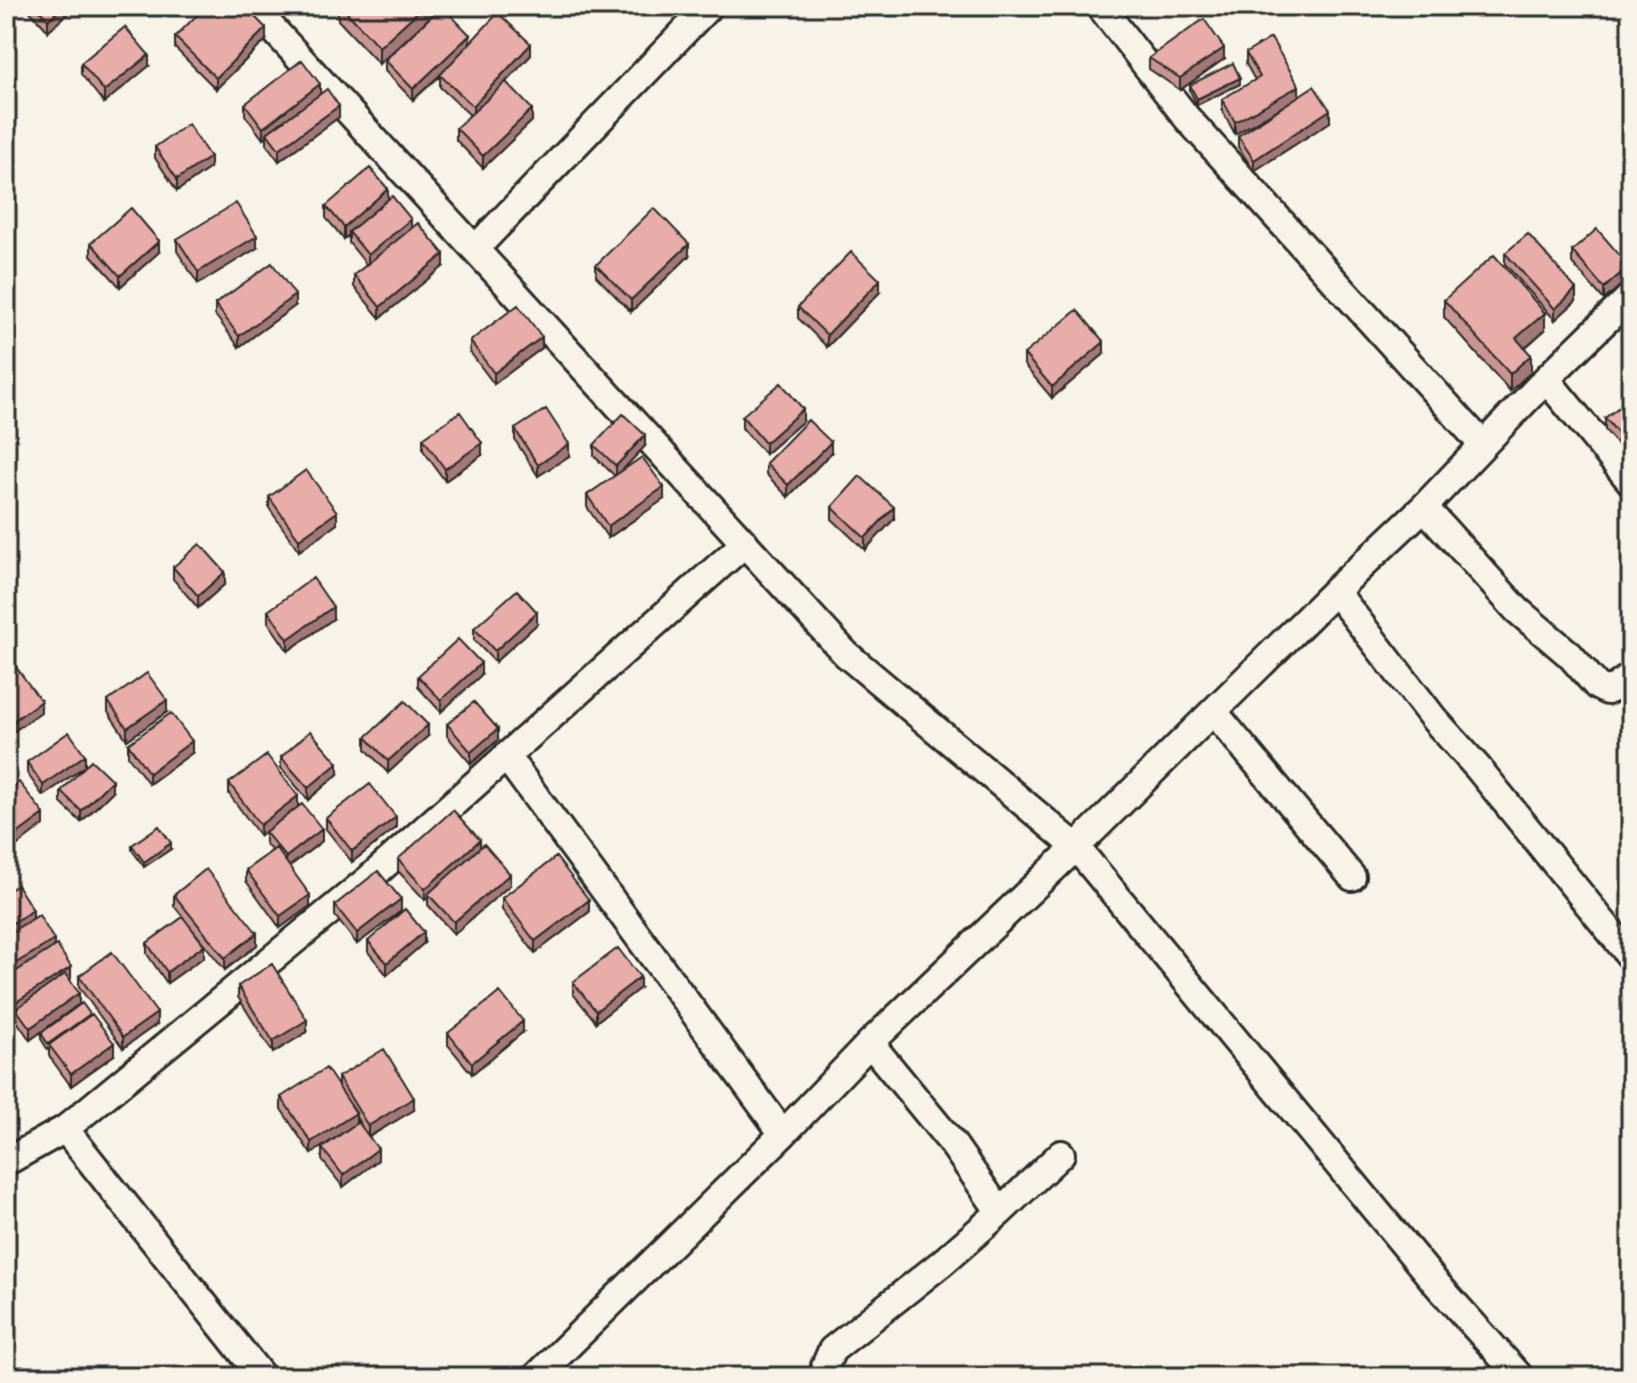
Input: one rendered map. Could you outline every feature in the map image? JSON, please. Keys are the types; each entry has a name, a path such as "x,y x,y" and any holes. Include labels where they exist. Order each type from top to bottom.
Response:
{"street":[{"path":"252,6 846,654 1076,847 1435,1282 1520,1377"},
{"path":"475,249 709,6"},
{"path":"1100,6 1187,118 1483,445"},
{"path":"536,1377 783,1134 870,1043 1424,507 1546,379 1631,296"},
{"path":"1546,379 1631,482"},
{"path":"1424,507 1517,610 1570,655 1597,686 1607,691 1631,676"},
{"path":"6,1162 65,1129 370,878 745,543"},
{"path":"1335,591 1434,719 1478,768 1631,957"},
{"path":"1214,712 1352,877"},
{"path":"506,756 783,1134"},
{"path":"870,1043 952,1143 1000,1212"},
{"path":"65,1129 262,1377"},
{"path":"829,1377 825,1366 832,1350 943,1262 1061,1154"}],"building":[{"path":"36,6 63,6 48,20"},
{"path":"206,6 244,6 266,28 216,78 175,37"},
{"path":"341,6 424,6 379,47"},
{"path":"442,6 470,35 413,89 385,60"},
{"path":"498,13 531,44 473,106 440,75"},
{"path":"1204,19 1224,48 1180,78 1149,58"},
{"path":"125,27 149,55 104,91 81,63"},
{"path":"1271,38 1299,86 1235,122 1222,99 1260,77 1246,53"},
{"path":"302,60 320,84 263,128 245,104"},
{"path":"1233,63 1240,78 1197,99 1190,85"},
{"path":"506,82 532,109 483,156 456,128"},
{"path":"1314,86 1330,110 1254,160 1238,136"},
{"path":"327,89 339,106 279,149 267,133"},
{"path":"188,124 210,157 177,179 155,147"},
{"path":"370,168 388,189 344,227 326,206"},
{"path":"392,196 411,219 368,255 349,232"},
{"path":"236,203 257,236 198,272 177,239"},
{"path":"131,208 159,241 120,276 91,243"},
{"path":"654,208 689,244 631,300 596,265"},
{"path":"418,223 444,254 380,307 354,275"},
{"path":"1597,229 1629,266 1604,288 1572,251"},
{"path":"1528,234 1576,289 1555,309 1505,253"},
{"path":"851,252 880,280 827,335 798,307"},
{"path":"1494,255 1545,313 1516,338 1531,355 1510,374 1444,300"},
{"path":"272,263 295,295 239,336 215,304"},
{"path":"518,305 542,337 494,373 470,341"},
{"path":"1077,310 1104,342 1052,387 1024,354"},
{"path":"781,383 803,409 765,443 742,416"},
{"path":"1623,404 1631,414 1631,449 1605,418"},
{"path":"546,409 569,444 538,465 515,429"},
{"path":"460,412 482,443 445,469 423,438"},
{"path":"623,414 645,435 616,466 594,445"},
{"path":"808,420 831,442 788,485 766,463"},
{"path":"642,457 664,487 608,526 587,495"},
{"path":"306,470 337,512 299,539 269,497"},
{"path":"860,476 894,507 865,538 832,507"},
{"path":"200,544 225,572 198,596 173,567"},
{"path":"313,578 333,607 288,639 268,611"},
{"path":"517,590 537,612 495,651 474,628"},
{"path":"458,639 481,663 441,700 418,676"},
{"path":"16,667 41,701 6,726 6,674"},
{"path":"147,673 167,700 127,728 108,701"},
{"path":"405,701 428,725 388,761 366,737"},
{"path":"474,702 498,729 471,752 447,724"},
{"path":"171,713 192,741 149,773 128,744"},
{"path":"310,731 338,763 308,788 281,757"},
{"path":"69,732 85,755 43,785 27,762"},
{"path":"267,755 298,796 260,825 229,783"},
{"path":"91,760 112,780 81,811 61,791"},
{"path":"19,782 44,814 6,842 6,792"},
{"path":"370,784 396,817 352,851 326,818"},
{"path":"302,804 322,829 286,857 265,832"},
{"path":"453,810 480,840 425,889 398,859"},
{"path":"159,826 171,843 144,862 132,845"},
{"path":"484,844 510,874 454,922 428,894"},
{"path":"276,848 310,895 280,916 246,870"},
{"path":"556,857 589,900 535,941 502,898"},
{"path":"206,869 257,933 225,958 174,895"},
{"path":"378,871 401,899 357,933 335,905"},
{"path":"17,885 33,910 6,927 6,893"},
{"path":"405,909 424,932 387,963 368,941"},
{"path":"39,915 54,940 6,969 6,935"},
{"path":"183,917 204,945 167,972 147,943"},
{"path":"57,945 71,967 16,1002 6,987 6,978"},
{"path":"618,948 640,977 596,1011 573,982"},
{"path":"112,952 157,1013 123,1037 79,976"},
{"path":"272,964 307,1020 273,1041 238,986"},
{"path":"65,974 79,993 30,1028 16,1009"},
{"path":"500,992 523,1021 472,1063 448,1033"},
{"path":"82,1003 90,1014 48,1044 41,1033"},
{"path":"92,1014 114,1043 71,1074 49,1045"},
{"path":"384,1049 414,1098 368,1126 338,1077"},
{"path":"326,1068 356,1113 311,1142 281,1097"},
{"path":"358,1122 378,1149 343,1175 322,1148"}]}
